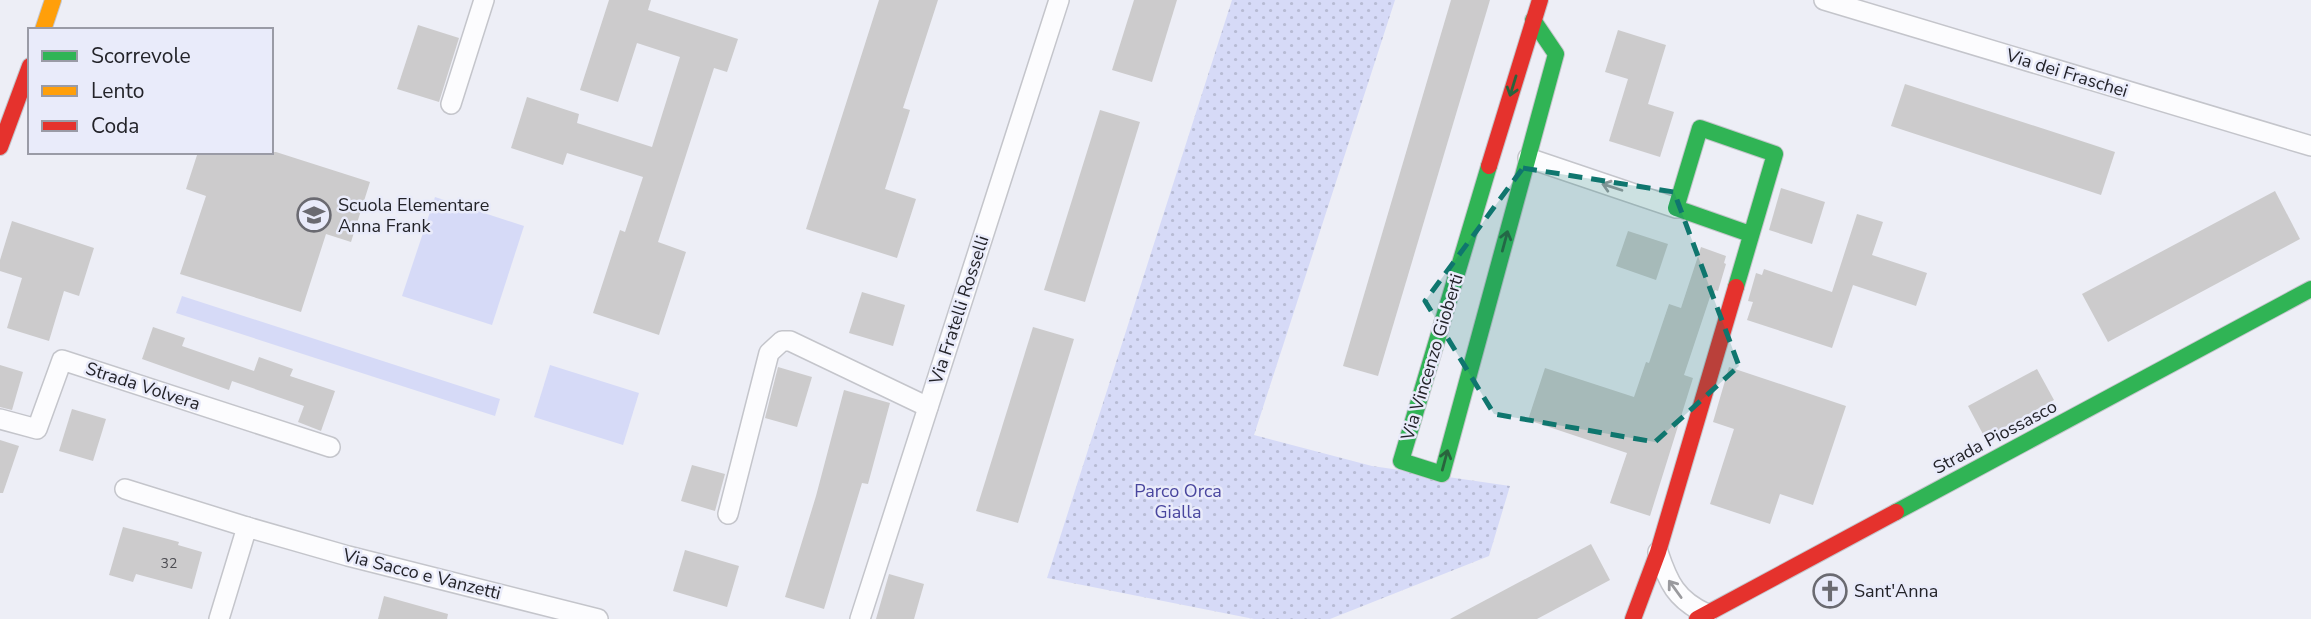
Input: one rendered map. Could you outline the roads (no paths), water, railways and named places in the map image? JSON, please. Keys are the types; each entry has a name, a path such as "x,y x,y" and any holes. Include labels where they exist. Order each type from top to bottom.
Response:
{"street":[{"path":"44,28 53,0"},
{"path":"451,104 484,0"},
{"name":"Via Fratelli Rosselli","path":"860,619 1059,0"},
{"name":"Via Vincenzo Gioberti","path":"1533,20 1556,54 1442,474 1401,461 1533,20 1539,0"},
{"name":"Via dei Fraschei","path":"1824,0 2311,146"},
{"path":"0,147 28,71"},
{"path":"1633,619 1658,552 1775,154 1700,128 1676,208"},
{"path":"1528,158 1750,234"},
{"name":"Strada Piossasco","path":"1702,616 2311,289"},
{"path":"728,514 769,353 782,341 790,341 928,407"},
{"name":"Strada Volvera","path":"0,419 37,429 62,360 330,447"},
{"name":"Via Sacco e Vanzetti","path":"125,489 348,556 598,619"},
{"path":"219,619 247,527"},
{"path":"1658,552 1666,576 1678,595 1702,616"}],"place":[{"name":"Scuola Elementare Anna Frank","path":"314,215"},
{"name":"Sant'Anna","path":"1830,591"}],"park label":[{"name":"Parco Orca Gialla","path":"1178,501"}]}
